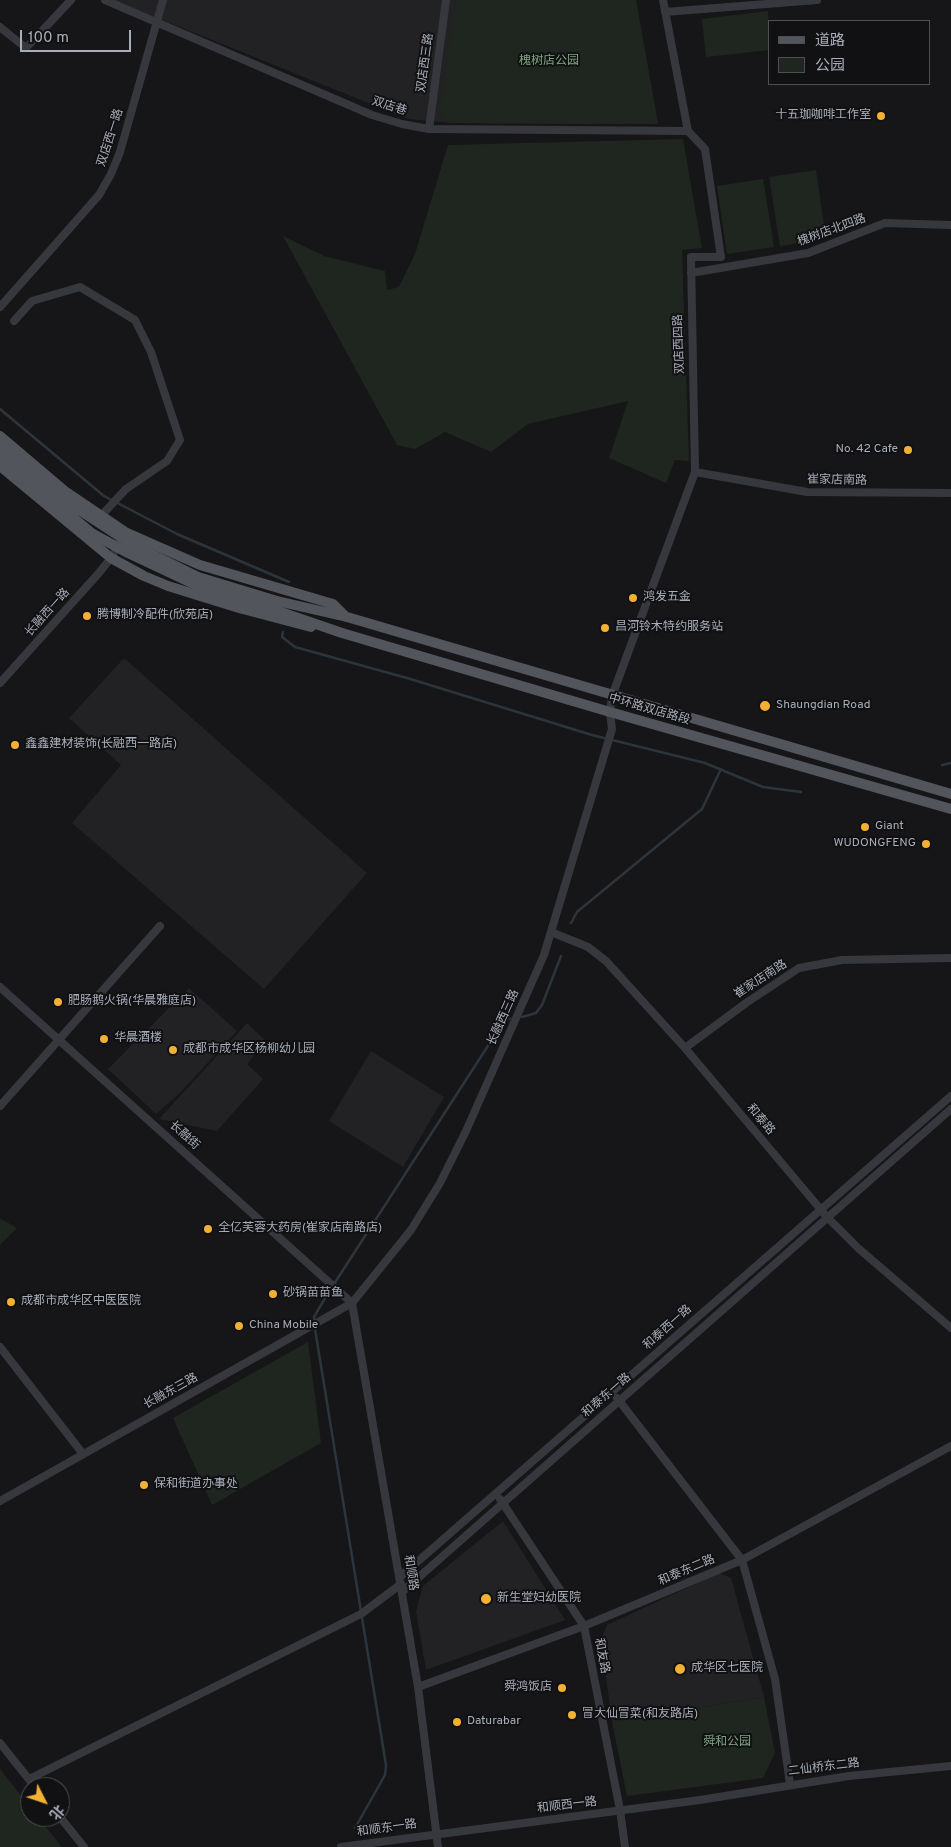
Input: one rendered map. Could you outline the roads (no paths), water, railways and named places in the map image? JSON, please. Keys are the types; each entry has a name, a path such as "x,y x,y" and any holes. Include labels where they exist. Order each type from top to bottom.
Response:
{"main road":[{"path":"0,436 66,492 100,517 125,532 200,565 333,604 347,617"},
{"path":"0,445 61,498 105,528 149,554 198,576 276,605 342,633"},
{"path":"0,457 56,506 93,534 156,568 196,585 276,605"},
{"path":"0,466 112,558 168,586 295,624 342,633"},
{"name":"中环路双店路段","path":"276,605 347,617 951,794"},
{"name":"中环路双店路段","path":"342,633 951,809"}],"street":[{"path":"0,27 26,48 71,0"},
{"name":"双店巷","path":"105,0 372,115 402,124 429,129 688,131"},
{"name":"双店西一路","path":"0,307 94,201 111,174 120,152 163,0"},
{"name":"双店西三路","path":"429,129 446,0"},
{"path":"663,0 688,131 705,150 721,257 691,257 690,273"},
{"path":"666,12 817,0"},
{"name":"槐树店北四路","path":"690,273 808,253 885,223 951,225"},
{"name":"双店西四路","path":"610,712 612,696 695,472 690,273"},
{"path":"14,321 32,301 80,287 135,320 151,352 180,440 167,461 114,501 100,517"},
{"name":"崔家店南路","path":"695,472 807,492 951,493"},
{"name":"长融西一路","path":"0,683 112,558 125,532"},
{"name":"长融西三路","path":"352,1303 411,1230 440,1183 466,1131 544,955 612,729 610,712"},
{"path":"0,1106 60,1041 160,926"},
{"name":"和泰路","path":"551,932 588,947 606,961 685,1048 827,1217 858,1248 951,1328"},
{"name":"崔家店南路","path":"685,1048 746,1003 799,968 842,960 951,958"},
{"name":"长融街","path":"0,987 340,1290 352,1303"},
{"name":"和泰西一路","path":"401,1584 496,1494 614,1392 819,1208 951,1096"},
{"path":"827,1217 951,1109"},
{"name":"和泰东一路","path":"401,1584 504,1502 827,1217"},
{"name":"长融东三路","path":"0,1502 322,1322 352,1303"},
{"name":"和顺路","path":"352,1303 418,1687 438,1847"},
{"path":"0,1347 83,1454"},
{"path":"614,1392 742,1560 775,1679 790,1784"},
{"name":"和泰东二路","path":"418,1687 584,1626 742,1560 951,1446"},
{"name":"和友路","path":"496,1494 504,1502 584,1626 620,1810 625,1847"},
{"path":"33,1777 361,1614 401,1584"},
{"path":"0,1743 27,1777"},
{"name":"二仙桥东二路","path":"700,1800 790,1784 951,1766"},
{"name":"和顺西一路","path":"436,1834 700,1800"},
{"path":"68,1827 84,1847"},
{"name":"和顺东一路","path":"341,1847 436,1834"}],"waterway":[{"path":"0,409 104,496 177,534 289,582"},
{"path":"283,632 282,637 295,647 407,678 592,735 705,763 763,787 801,792"},
{"path":"942,765 951,763"},
{"path":"571,923 577,912 702,809 721,769"},
{"path":"522,1017 536,1013 542,1005 561,956"},
{"path":"334,1284 502,1024 510,1018"},
{"path":"331,1288 314,1317 315,1329 386,1765 385,1775 355,1828"}],"place":[{"name":"十五珈·咖啡工作室","path":"881,116"},
{"name":"No. 42 Cafe","path":"908,450"},
{"name":"鸿发五金","path":"633,598"},
{"name":"腾博制冷配件(欣苑店)","path":"87,616"},
{"name":"昌河铃木特约服务站","path":"605,628"},
{"name":"Shaungdian Road","path":"765,706"},
{"name":"鑫鑫建材装饰(长融西一路店)","path":"15,745"},
{"name":"Giant","path":"865,827"},
{"name":"WUDONGFENG","path":"926,844"},
{"name":"肥肠鹅火锅(华晨雅庭店)","path":"58,1002"},
{"name":"华晨酒楼","path":"104,1039"},
{"name":"成都市成华区杨柳幼儿园","path":"173,1050"},
{"name":"全亿芙蓉大药房(崔家店南路店)","path":"208,1229"},
{"name":"砂锅苗苗鱼","path":"273,1294"},
{"name":"成都市成华区中医医院","path":"11,1302"},
{"name":"China Mobile","path":"239,1326"},
{"name":"保和街道办事处","path":"144,1485"},
{"name":"新生堂妇幼医院","path":"486,1599"},
{"name":"成华区七医院","path":"680,1669"},
{"name":"舜鸿饭店","path":"562,1688"},
{"name":"冒大仙冒菜(和友路店)","path":"572,1715"},
{"name":"Datura·bar","path":"457,1722"}],"park label":[{"name":"槐树店公园","path":"549,62"},
{"name":"舜和公园","path":"727,1743"}]}
